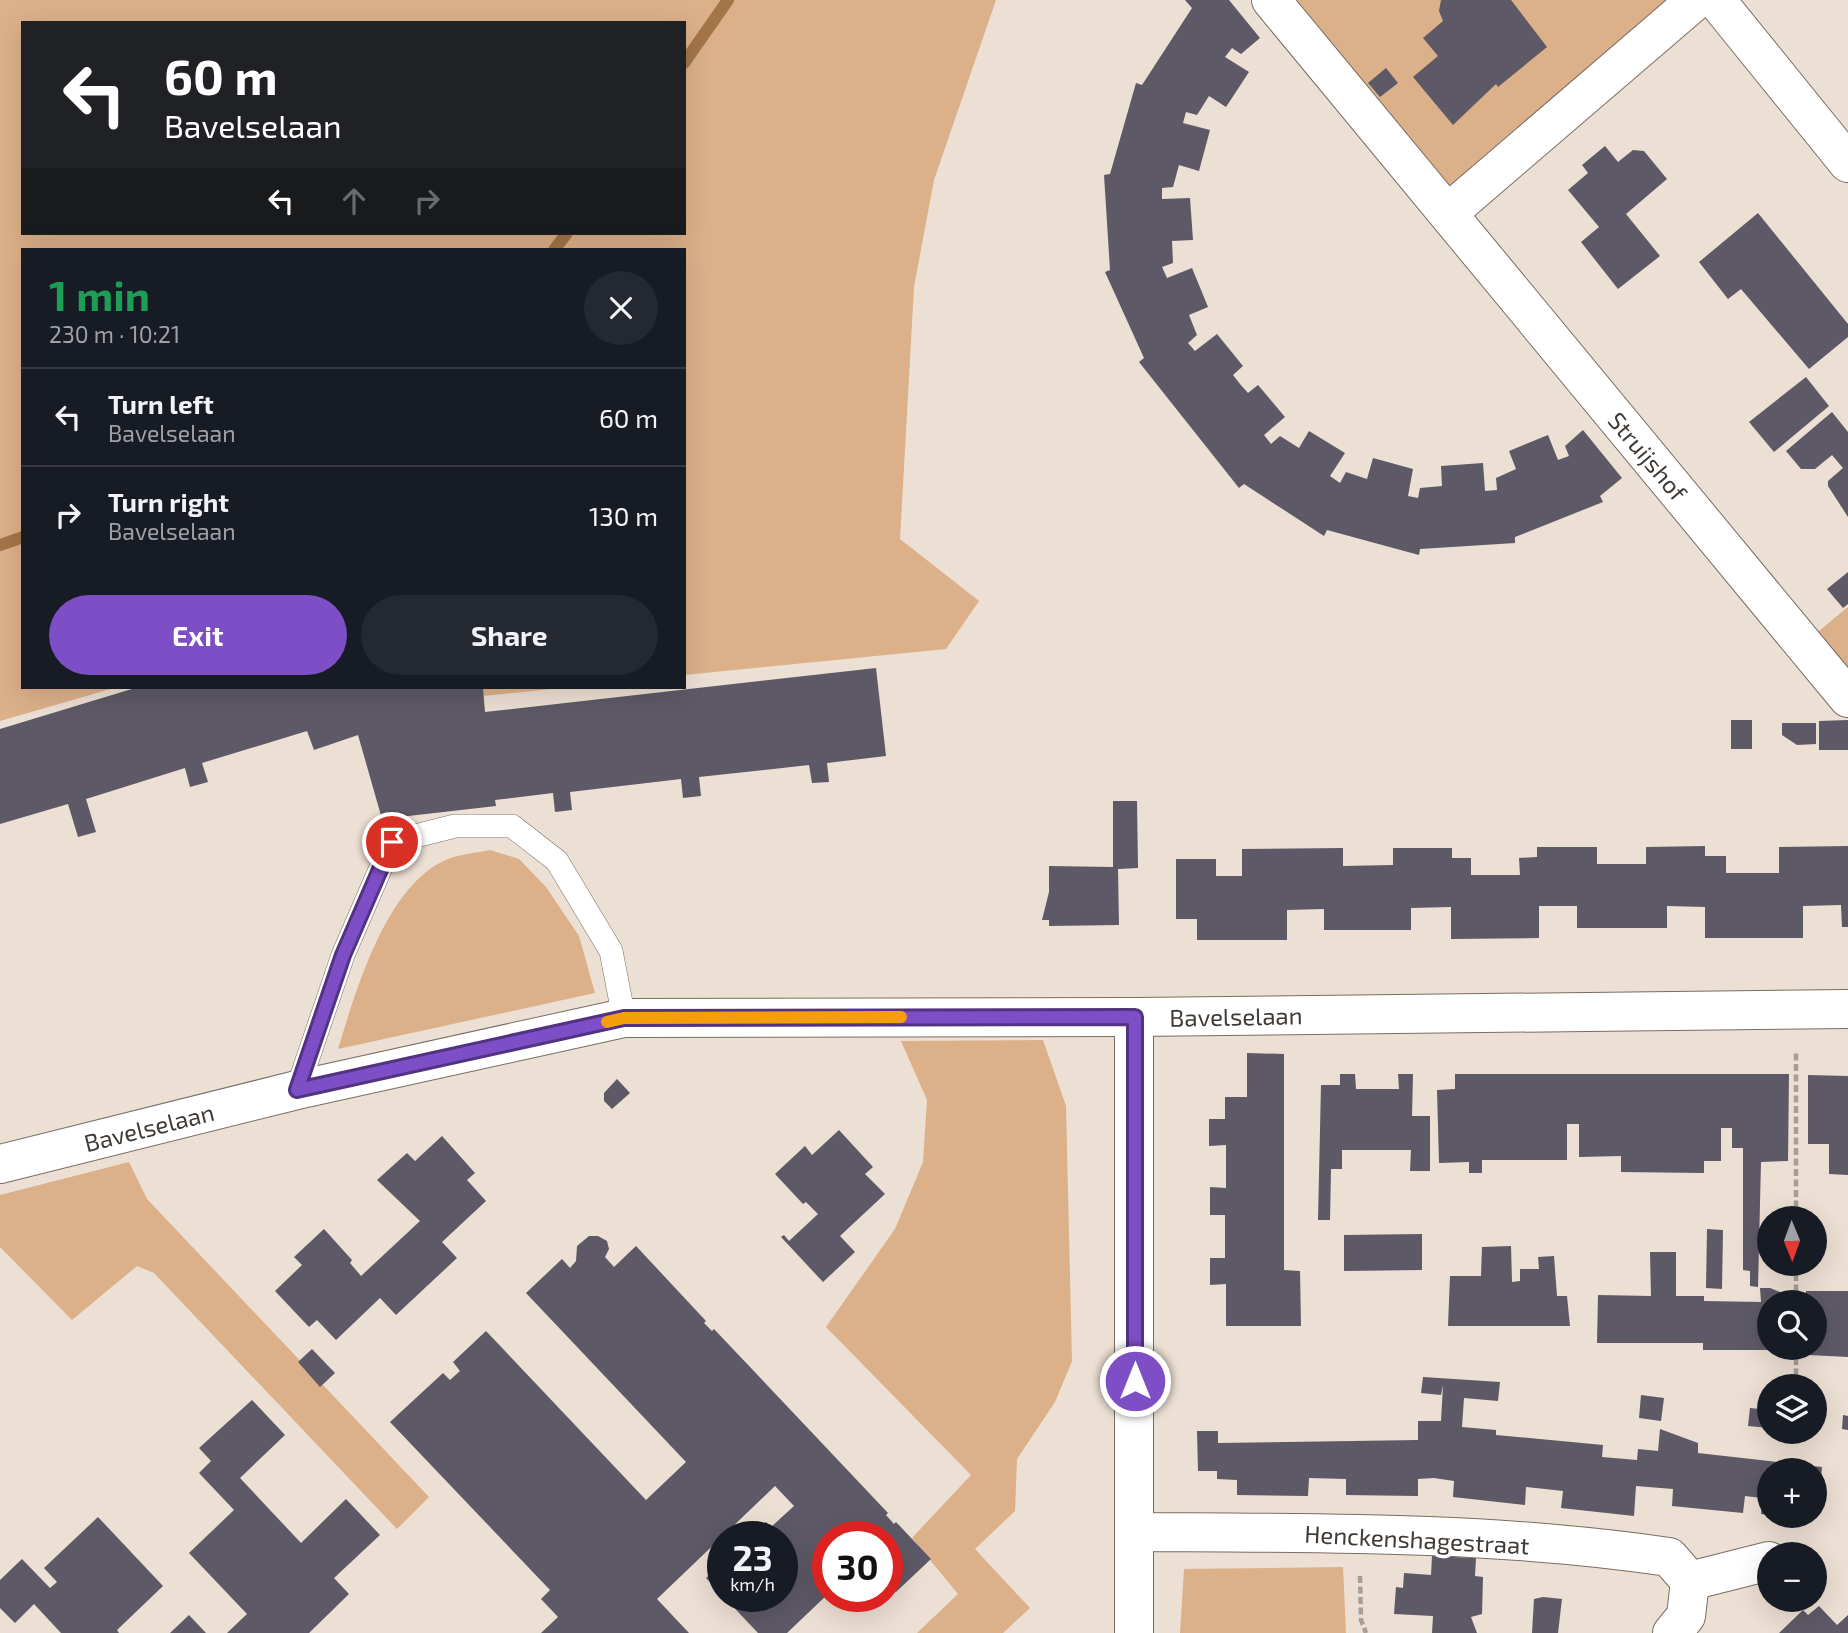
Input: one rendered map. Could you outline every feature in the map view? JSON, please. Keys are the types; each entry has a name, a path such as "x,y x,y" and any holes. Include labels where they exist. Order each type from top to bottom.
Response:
{"street":[{"name":"Struijshof","path":"1272,0 1848,698"},
{"path":"1448,213 1696,0"},
{"path":"1716,0 1848,163"},
{"name":"Bavelselaan","path":"0,1164 297,1090 624,1018 1135,1017 1848,1009"},
{"path":"1134,1633 1135,1017"},
{"name":"Henckenshagestraat","path":"1134,1532 1359,1533 1613,1549 1669,1557 1690,1581"},
{"path":"1672,1633 1686,1616 1690,1581 1757,1564"}],"lane":[{"path":"297,1090 343,955 392,842 455,826 512,826 557,861 611,951 624,1018"}],"path":[{"path":"1796,1206 1797,1008"},
{"path":"1359,1533 1362,1620 1366,1633"}],"shaded area":[{"path":"0,0 996,0 934,180 914,287 900,539 979,601 946,649 686,675 686,248 21,248 21,689 111,689 0,721"},
{"path":"1282,0 1671,0 1442,195"},
{"path":"1848,607 1848,689 1808,640"},
{"path":"470,689 552,689 472,697"},
{"path":"490,850 519,859 546,887 579,936 595,993 338,1049 376,942 407,891 426,872 448,859"},
{"path":"1043,1040 1066,1106 1072,1361 1055,1402 1017,1459 1015,1511 975,1549 1030,1608 1003,1633 917,1633 958,1594 912,1538 971,1475 826,1327 895,1229 923,1162 927,1100 901,1041"},
{"path":"129,1162 147,1199 429,1497 397,1529 154,1273 137,1266 72,1320 0,1247 0,1195"},
{"path":"1343,1567 1346,1633 1180,1633 1184,1569"}],"building":[{"path":"1185,0 1229,0 1260,38 1241,54 1232,48 1225,57 1249,72 1226,107 1209,96 1197,115 1186,112 1183,123 1210,130 1199,171 1179,165 1173,187 1162,188 1162,199 1190,198 1193,240 1172,241 1173,263 1162,267 1167,278 1192,268 1208,307 1189,315 1197,335 1188,343 1195,351 1217,334 1243,366 1233,375 1240,384 1248,393 1258,385 1285,417 1264,435 1271,444 1280,436 1299,448 1309,431 1345,453 1330,476 1340,483 1346,472 1367,479 1373,458 1413,469 1408,496 1418,498 1420,488 1442,486 1441,466 1483,463 1485,491 1497,490 1496,478 1516,469 1509,451 1548,435 1558,460 1569,456 1565,446 1583,430 1622,478 1600,496 1603,502 1515,537 1515,543 1420,549 1419,555 1327,530 1324,536 1244,484 1239,488 1139,362 1144,358 1105,272 1110,270 1104,175 1110,174 1136,83 1142,85 1192,8"},
{"path":"1441,0 1511,0 1547,47 1498,87 1496,84 1453,125 1413,77 1438,56 1423,38 1443,21 1439,11"},
{"path":"1386,68 1398,83 1380,97 1368,83"},
{"path":"1605,146 1618,162 1633,150 1644,151 1667,179 1626,214 1660,256 1618,289 1581,242 1599,227 1568,190 1588,173 1582,165"},
{"path":"1758,213 1848,324 1848,337 1809,369 1741,289 1728,299 1699,262"},
{"path":"1806,377 1829,406 1774,452 1749,422"},
{"path":"1832,412 1848,432 1848,517 1828,486 1828,481 1843,468 1832,455 1815,469 1801,469 1786,451"},
{"path":"1848,572 1848,604 1843,608 1827,589"},
{"path":"876,668 886,756 827,763 829,782 812,783 809,765 699,777 701,796 683,798 681,779 570,792 572,810 555,812 553,793 495,800 496,806 382,819 358,735 314,750 307,731 202,763 208,782 190,787 185,768 86,799 96,832 78,837 68,804 0,824 0,729 132,689 483,689 485,712"},
{"path":"1731,720 1752,720 1752,749 1731,749"},
{"path":"1848,720 1848,750 1819,750 1819,721"},
{"path":"1782,723 1816,723 1816,744 1797,745 1782,735"},
{"path":"1113,801 1137,801 1138,868 1118,869 1119,925 1049,926 1049,920 1042,920 1049,892 1049,866 1113,867"},
{"path":"1705,846 1705,856 1726,856 1726,873 1779,873 1779,847 1848,846 1848,927 1842,927 1841,905 1803,906 1803,938 1705,938 1705,907 1667,906 1667,928 1577,928 1577,906 1539,906 1539,938 1451,939 1451,907 1411,908 1411,930 1324,930 1324,909 1287,910 1287,940 1197,940 1197,919 1176,919 1176,859 1216,859 1216,876 1242,876 1242,849 1343,848 1343,866 1393,865 1393,848 1452,848 1452,858 1471,858 1471,875 1520,875 1519,858 1537,857 1537,847 1597,847 1597,864 1646,864 1646,847"},
{"path":"1247,1053 1284,1054 1284,1270 1300,1271 1301,1326 1226,1326 1226,1284 1210,1285 1210,1258 1225,1258 1225,1215 1210,1215 1210,1187 1226,1188 1226,1145 1209,1146 1209,1119 1225,1119 1225,1097 1247,1097"},
{"path":"1340,1074 1355,1074 1356,1089 1399,1089 1398,1074 1413,1074 1412,1116 1430,1116 1430,1171 1410,1171 1411,1150 1342,1150 1342,1169 1331,1169 1330,1220 1318,1220 1321,1085 1340,1085"},
{"path":"1455,1074 1789,1074 1788,1161 1761,1162 1760,1206 1757,1206 1758,1287 1750,1286 1750,1271 1743,1270 1743,1148 1732,1148 1732,1128 1721,1128 1721,1161 1704,1161 1704,1173 1621,1172 1621,1156 1579,1157 1579,1124 1567,1124 1567,1160 1482,1160 1482,1173 1469,1173 1469,1162 1439,1163 1437,1090 1455,1089"},
{"path":"1808,1075 1848,1076 1848,1175 1829,1174 1829,1144 1808,1144"},
{"path":"617,1079 630,1093 612,1109 604,1101 604,1093"},
{"path":"839,1130 873,1167 865,1174 885,1194 840,1236 855,1252 823,1282 781,1237 784,1235 789,1241 818,1214 806,1202 803,1204 775,1174 805,1146 812,1155"},
{"path":"442,1136 475,1173 467,1180 486,1201 442,1242 457,1258 396,1315 380,1298 336,1340 317,1320 309,1327 275,1291 302,1265 294,1257 324,1229 352,1260 350,1263 361,1276 420,1221 377,1180 407,1153 415,1161"},
{"path":"1707,1229 1723,1230 1722,1289 1706,1288"},
{"path":"1422,1234 1422,1270 1344,1271 1344,1235"},
{"path":"589,1236 598,1236 607,1241 609,1249 605,1257 614,1267 636,1246 706,1321 704,1323 712,1331 714,1329 888,1513 886,1515 891,1521 812,1521 812,1609 787,1633 758,1633 738,1612 798,1612 798,1521 778,1521 794,1506 775,1486 738,1521 707,1521 707,1551 657,1599 689,1633 541,1633 558,1617 541,1599 550,1590 390,1422 443,1373 450,1380 460,1371 453,1362 486,1331 646,1500 686,1462 526,1293 562,1259 570,1268 576,1261 577,1246"},
{"path":"1511,1246 1512,1282 1520,1281 1520,1269 1539,1269 1538,1257 1554,1256 1557,1296 1567,1296 1570,1326 1448,1326 1450,1276 1481,1276 1482,1247"},
{"path":"1650,1252 1676,1252 1676,1296 1704,1296 1704,1301 1757,1302 1757,1350 1703,1350 1703,1343 1597,1343 1598,1295 1651,1296"},
{"path":"1827,1291 1848,1291 1848,1357 1827,1356"},
{"path":"312,1349 335,1373 320,1387 298,1362"},
{"path":"1423,1377 1500,1382 1498,1401 1464,1398 1462,1427 1496,1430 1496,1435 1603,1445 1602,1457 1637,1460 1638,1449 1658,1451 1660,1429 1698,1443 1698,1453 1757,1460 1757,1497 1745,1496 1743,1513 1672,1506 1673,1489 1636,1486 1634,1516 1561,1508 1563,1491 1526,1487 1525,1505 1453,1497 1454,1481 1434,1478 1418,1479 1418,1496 1346,1495 1346,1479 1309,1478 1308,1496 1237,1495 1237,1480 1217,1479 1217,1471 1198,1471 1197,1431 1218,1431 1218,1443 1418,1440 1418,1421 1441,1421 1443,1385 1441,1395 1421,1393"},
{"path":"1641,1395 1664,1398 1661,1421 1639,1418"},
{"path":"252,1400 285,1435 240,1478 301,1543 346,1499 380,1535 334,1578 349,1594 309,1633 227,1633 247,1614 189,1553 234,1510 199,1473 211,1461 199,1448"},
{"path":"1750,1408 1757,1409 1757,1427 1748,1426"},
{"path":"1843,1415 1848,1416 1848,1430 1842,1429"},
{"path":"98,1517 163,1586 117,1630 119,1633 61,1633 34,1604 15,1623 0,1608 0,1580 22,1559 50,1588 57,1582 44,1568"},
{"path":"903,1529 931,1559 903,1585"},
{"path":"1432,1556 1476,1558 1475,1576 1483,1577 1482,1614 1471,1617 1477,1633 1432,1633 1433,1616 1394,1614 1396,1587 1403,1588 1404,1573 1431,1575"},
{"path":"1534,1599 1562,1599 1558,1633 1532,1633"},
{"path":"1801,1612 1808,1615 1812,1612 1825,1612 1837,1625 1848,1615 1848,1633 1779,1633"},
{"path":"189,1615 206,1633 170,1633"}],"waterway":[{"path":"686,60 728,0"},
{"path":"556,248 565,235"},
{"path":"0,545 21,538"}],"slow traffic":[{"path":"607,1022 624,1018 901,1017"}],"route":[{"path":"392,842 343,955 297,1090 624,1018 1135,1017 1135,1381"}]}
